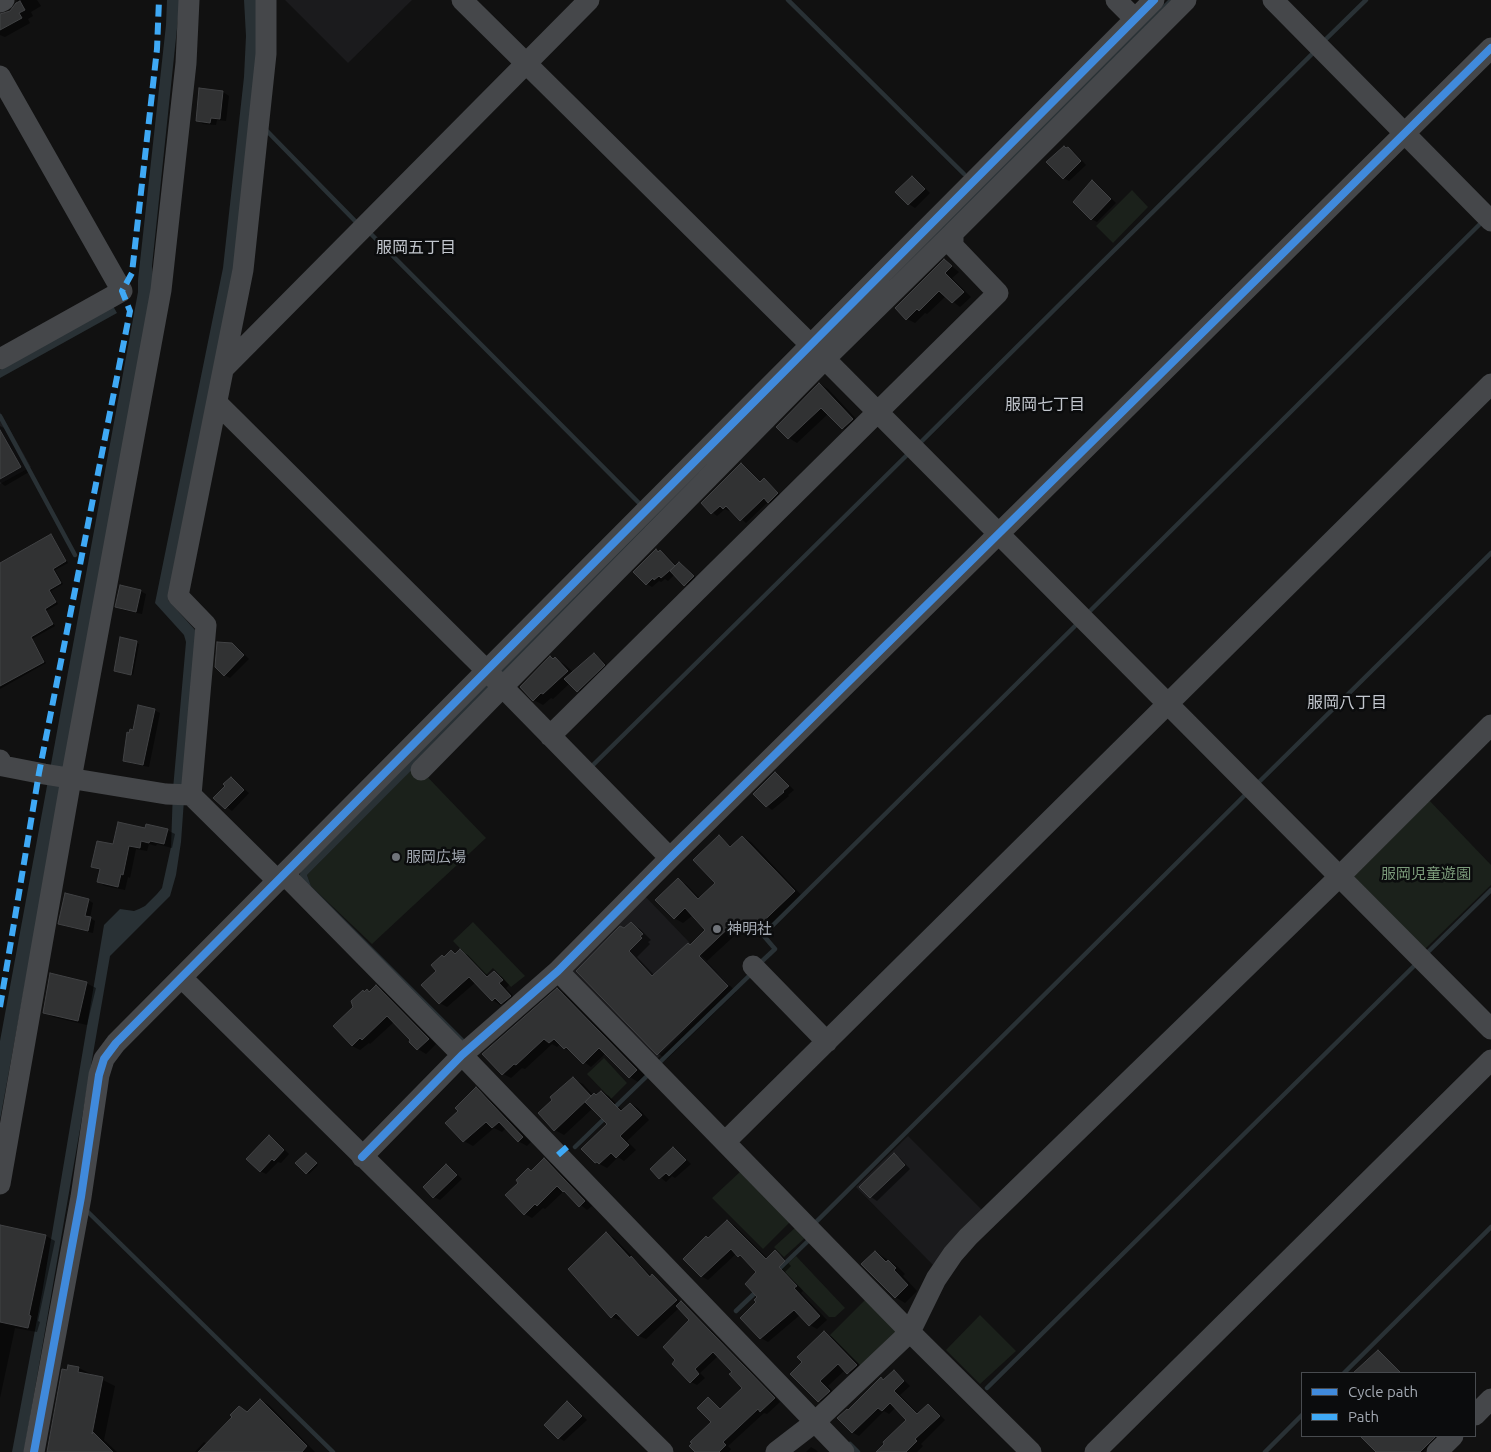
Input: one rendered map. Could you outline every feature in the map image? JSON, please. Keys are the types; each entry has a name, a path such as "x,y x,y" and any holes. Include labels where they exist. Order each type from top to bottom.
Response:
{"street":[{"path":"0,2 4,0"},
{"path":"0,1184 69,778 161,290 186,63 189,0"},
{"path":"184,795 206,625 178,596 244,260 266,54 266,0"},
{"path":"462,0 820,354 1491,1029"},
{"path":"224,367 589,0"},
{"path":"1116,0 1135,19"},
{"path":"421,770 503,688 1154,0"},
{"path":"34,1452 81,1197 99,1075 104,1059 116,1043 487,670 820,354 953,233 1186,0"},
{"path":"1273,0 1491,221"},
{"path":"362,1157 462,1055 558,971 670,858 1491,48"},
{"path":"0,76 122,291 0,360"},
{"path":"550,736 998,293 953,246 953,233"},
{"path":"725,1142 1491,384"},
{"path":"217,403 487,670 670,858"},
{"path":"776,1452 815,1422 910,1332 936,1279 953,1254 968,1237 1339,877 1491,725"},
{"path":"0,760 3,766 44,774 184,795 281,878 462,1055 844,1452"},
{"path":"753,966 826,1042"},
{"path":"558,971 910,1332 1030,1452"},
{"path":"182,978 663,1452"},
{"path":"1095,1452 1491,1060"},
{"path":"1476,1414 1491,1399"},
{"path":"1437,1452 1452,1437"}],"shaded area":[{"path":"167,0 180,0 152,266 154,284 0,1120 0,1041 138,292"},
{"path":"244,0 257,0 259,56 235,269 168,600 196,631 181,842 176,875 170,896 110,956 24,1452 12,1452 42,1293 104,925 120,909 134,911 139,909 145,906 157,894 162,888 171,847 173,789 186,642 184,635 155,603 223,268 244,77 246,36"},
{"path":"285,0 412,0 348,63"},
{"path":"1168,0 1179,0 307,875 311,886 465,1040 462,1043 298,879 301,871"},
{"path":"113,306 117,313 0,378 0,370"},
{"path":"0,412 31,467 0,484"},
{"path":"644,895 730,985 656,1060 572,974 571,967"},
{"path":"908,1136 982,1210 933,1265 856,1187"}],"green space":[{"path":"1132,190 1148,207 1113,243 1096,226"},
{"name":"服岡広場","path":"416,765 486,838 372,944 311,886 307,875"},
{"name":"服岡児童遊園","path":"1427,798 1491,865 1491,885 1425,949 1354,878 1354,871"},
{"path":"473,922 525,976 511,987 493,968 486,975 453,941"},
{"path":"604,1058 627,1083 611,1099 587,1074"},
{"path":"741,1171 791,1221 763,1249 712,1198"},
{"path":"796,1227 806,1237 784,1257 774,1247"},
{"path":"796,1256 845,1308 835,1317 829,1317 782,1269"},
{"path":"868,1297 896,1332 863,1368 830,1335"},
{"path":"980,1315 1016,1351 980,1384 946,1350"}],"building":[{"path":"20,1 25,10 19,13 22,18 0,30 0,14 10,11"},
{"path":"199,88 223,91 220,119 211,118 210,123 196,121"},
{"path":"1064,146 1068,147 1081,161 1063,179 1046,162"},
{"path":"912,176 925,189 908,205 895,192"},
{"path":"1092,180 1111,199 1091,220 1073,202"},
{"path":"944,259 952,266 945,273 964,292 952,303 939,291 919,311 917,309 906,320 895,308"},
{"path":"819,383 853,419 842,429 821,408 788,439 776,427"},
{"path":"0,430 21,467 0,479"},
{"path":"741,463 760,482 764,478 778,493 768,503 764,498 740,521 726,506 723,509 720,506 711,514 701,503"},
{"path":"51,534 66,561 53,569 61,583 49,590 56,602 45,609 53,624 31,637 44,662 0,686 0,563"},
{"path":"656,549 658,552 660,550 675,566 661,578 659,576 654,580 653,578 646,585 633,572"},
{"path":"679,562 694,576 684,586 670,571"},
{"path":"120,585 141,590 136,612 115,607"},
{"path":"120,637 137,641 131,675 114,671"},
{"path":"217,642 232,643 244,655 224,676 215,667"},
{"path":"594,653 605,665 577,692 564,679"},
{"path":"550,656 553,659 555,657 568,671 533,701 520,687"},
{"path":"138,705 155,709 143,765 123,761 127,732 129,733 130,729 133,730"},
{"path":"775,772 789,786 766,807 753,794"},
{"path":"231,777 244,790 225,809 213,798 225,786 223,784"},
{"path":"118,822 145,828 146,824 168,829 164,844 141,841 140,848 129,846 123,875 121,874 118,887 97,882 100,869 91,867 97,841 113,844"},
{"path":"719,835 730,847 742,836 795,891 750,934 737,920 699,956 728,986 657,1055 576,971 620,926 624,928 631,922 643,934 640,936 642,938 629,951 652,976 688,943 690,945 705,930 685,908 674,919 655,900 678,878 698,899 715,883 693,860"},
{"path":"65,893 89,899 85,916 91,917 88,931 58,924"},
{"path":"460,949 487,977 494,971 503,980 499,983 511,996 501,1004 495,998 492,1001 469,977 439,1004 421,985 436,971 431,965 451,950 455,954"},
{"path":"50,973 87,982 78,1021 43,1013"},
{"path":"376,985 429,1039 417,1050 387,1016 362,1040 360,1038 352,1046 333,1026 353,1007 351,1001 363,990 364,992 367,989 369,992"},
{"path":"557,988 637,1070 629,1078 599,1048 583,1064 566,1047 564,1049 554,1039 549,1043 544,1039 516,1065 514,1064 502,1075 482,1054"},
{"path":"573,1077 591,1096 554,1131 538,1113 552,1100 550,1097"},
{"path":"476,1087 523,1137 518,1142 499,1122 492,1128 486,1122 463,1142 445,1123 458,1111 455,1108"},
{"path":"601,1091 621,1111 630,1103 642,1115 620,1136 629,1145 616,1158 611,1153 599,1164 595,1163 581,1149 607,1124 585,1102 594,1093 596,1095"},
{"path":"269,1135 284,1150 260,1172 246,1159"},
{"path":"673,1147 686,1160 669,1176 666,1173 659,1179 650,1169"},
{"path":"306,1153 317,1163 306,1174 295,1163"},
{"path":"894,1153 905,1165 870,1198 859,1187"},
{"path":"544,1158 585,1201 579,1207 557,1186 537,1206 535,1204 524,1215 505,1195 518,1183 516,1180 528,1168 531,1171"},
{"path":"446,1164 457,1175 433,1198 423,1187"},
{"path":"727,1220 766,1259 775,1250 785,1261 779,1267 797,1286 794,1288 820,1316 809,1326 794,1310 760,1339 740,1318 756,1302 754,1300 757,1297 745,1284 756,1272 740,1255 738,1257 731,1249 701,1277 683,1259 706,1236 708,1238"},
{"path":"0,1225 46,1235 28,1328 0,1322"},
{"path":"606,1232 630,1258 631,1256 650,1277 652,1274 677,1300 638,1336 616,1313 611,1318 568,1269"},
{"path":"875,1251 886,1262 888,1260 896,1268 894,1270 908,1285 895,1298 861,1264"},
{"path":"681,1301 775,1398 760,1412 758,1409 723,1442 726,1445 719,1452 695,1452 689,1446 692,1443 690,1442 711,1422 697,1408 708,1397 720,1409 742,1388 729,1374 732,1372 713,1352 695,1369 699,1374 690,1383 672,1364 675,1360 663,1347 689,1320 676,1306"},
{"path":"824,1331 857,1365 847,1374 838,1364 820,1381 830,1391 818,1402 790,1374 802,1362 797,1357"},
{"path":"1378,1350 1400,1372 1354,1372"},
{"path":"68,1365 79,1367 78,1372 103,1377 92,1434 93,1432 113,1452 47,1452 62,1369 67,1370"},
{"path":"894,1370 904,1381 894,1391 917,1414 928,1404 940,1416 915,1439 917,1441 906,1452 876,1452 884,1444 883,1442 906,1420 890,1403 882,1411 878,1408 852,1433 837,1418 848,1410 881,1377 883,1380"},
{"path":"260,1399 307,1446 302,1452 198,1452 232,1417 230,1415 239,1406 247,1412"},
{"path":"567,1401 582,1416 558,1439 544,1425"},
{"path":"1361,1437 1435,1437 1420,1452 1376,1452"}],"waterway":[{"path":"788,0 964,174"},
{"path":"1324,41 1366,0"},
{"path":"922,441 1313,53"},
{"path":"266,130 358,224"},
{"path":"1090,611 1483,221"},
{"path":"368,231 639,503"},
{"path":"0,416 75,555"},
{"path":"592,766 907,455"},
{"path":"1260,781 1491,553"},
{"path":"759,964 775,949 763,935 1075,626"},
{"path":"815,1223 1245,795"},
{"path":"1428,952 1491,890"},
{"path":"987,1388 1414,966"},
{"path":"659,1063 752,973"},
{"path":"613,1109 646,1077"},
{"path":"575,1147 606,1117"},
{"path":"88,1212 333,1452"},
{"path":"1345,1372 1491,1227"},
{"path":"776,1272 808,1241"},
{"path":"736,1311 758,1290"},
{"path":"1265,1452 1301,1416"},
{"path":"850,1444 858,1452"}],"marked path":[{"path":"0,1007 39,773 130,311 122,291 132,273 157,49 159,0"},
{"path":"558,1155 567,1147"}],"cycle path":[{"path":"34,1452 81,1197 99,1075 104,1059 116,1043 1154,0"},
{"path":"362,1157 462,1055 558,971 670,858 1491,48"}],"place":[{"name":"服岡広場","path":"396,857"},
{"name":"神明社","path":"717,929"}],"district":[{"name":"服岡五丁目","path":"416,248"},
{"name":"服岡七丁目","path":"1045,405"},
{"name":"服岡八丁目","path":"1347,703"}]}
